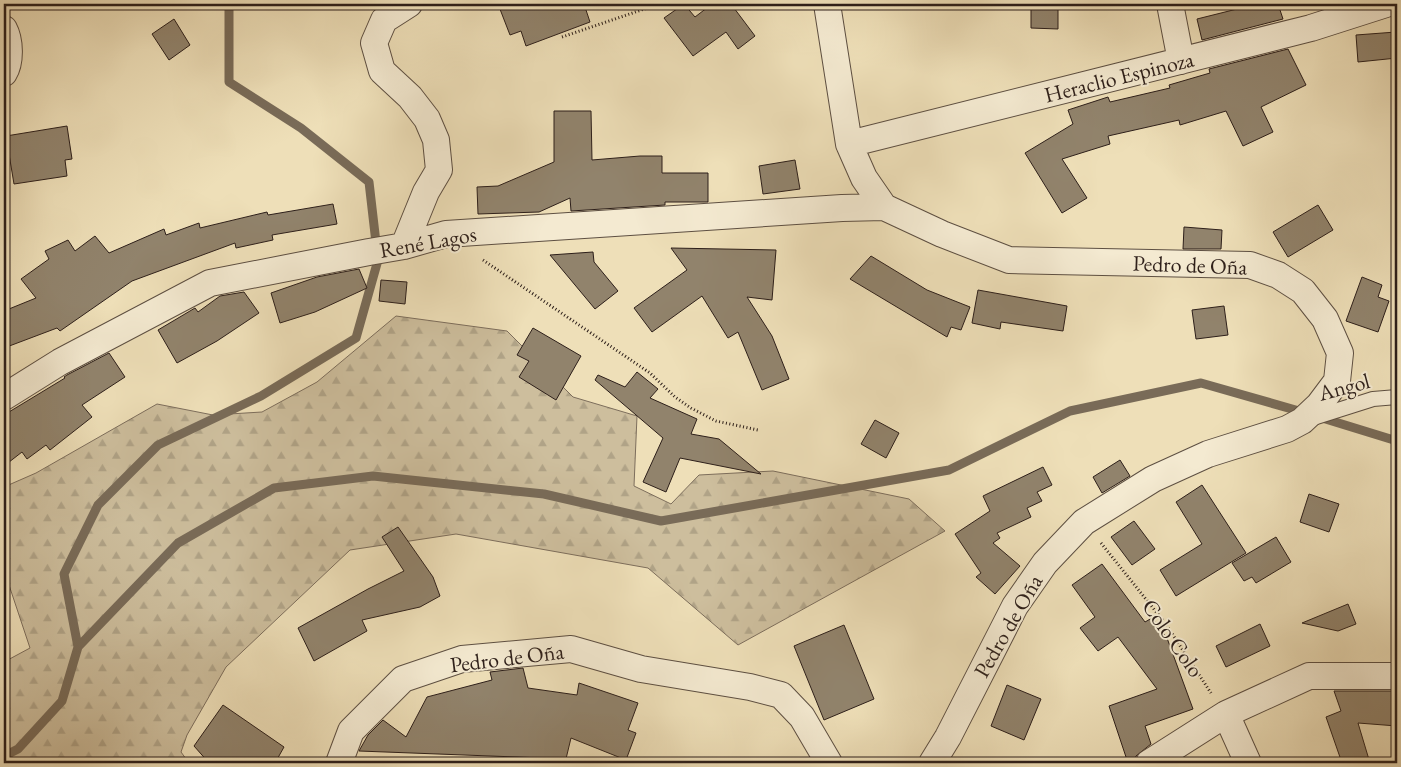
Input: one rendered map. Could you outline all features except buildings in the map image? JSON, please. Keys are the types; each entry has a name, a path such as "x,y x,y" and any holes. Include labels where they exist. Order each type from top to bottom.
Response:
{"street":[{"path":"386,249 439,170 436,140 427,119 410,97 382,72 374,43 384,20 408,4"},
{"path":"827,4 849,144 864,178 884,207"},
{"path":"1170,4 1181,61"},
{"name":"Heraclio Espinoza","path":"849,144 1311,28 1386,4"},
{"path":"4,29 9,38 7,68 4,73"},
{"name":"René Lagos","path":"4,397 60,362 210,282 386,249 446,234 842,208 884,207"},
{"name":"Pedro de Oña","path":"884,207 942,234 1009,260 1250,265 1278,276 1303,291 1325,319 1340,353 1337,381 1319,405 1302,421 1287,429 1208,454 1153,479 1084,522 1045,563 1015,606 948,736 932,763"},
{"name":"Pedro de Oña","path":"340,763 351,731 403,679 462,659 571,649 641,669 750,687 781,695 802,717 829,763"},
{"path":"1150,763 1226,714 1309,676 1397,676"},
{"path":"1226,714 1248,763"}],"lane":[{"name":"Angol","path":"1302,421 1373,399 1397,397"}],"path":[{"path":"562,37 659,4"},
{"path":"446,234 650,373 675,397 690,408 716,422 758,430"},
{"name":"Colo Colo","path":"1084,522 1165,623 1226,714"}],"green space":[{"path":"396,316 507,331 573,397 637,416 634,486 671,504 699,475 773,471 909,499 945,531 738,645 648,568 456,534 350,550 226,667 187,735 181,752 189,763 4,763 4,662 30,648 4,570 4,487 36,473 157,404 213,415 262,412 317,382"}],"waterway":[{"path":"4,756 18,749 62,701 78,647 64,574 98,505 158,445 261,396 356,338 378,260 369,182 301,128 229,82 229,4"},
{"path":"78,647 178,543 274,488 373,476 544,494 661,521 949,470 1070,411 1201,383 1306,413"},
{"path":"1319,417 1397,441"}]}
